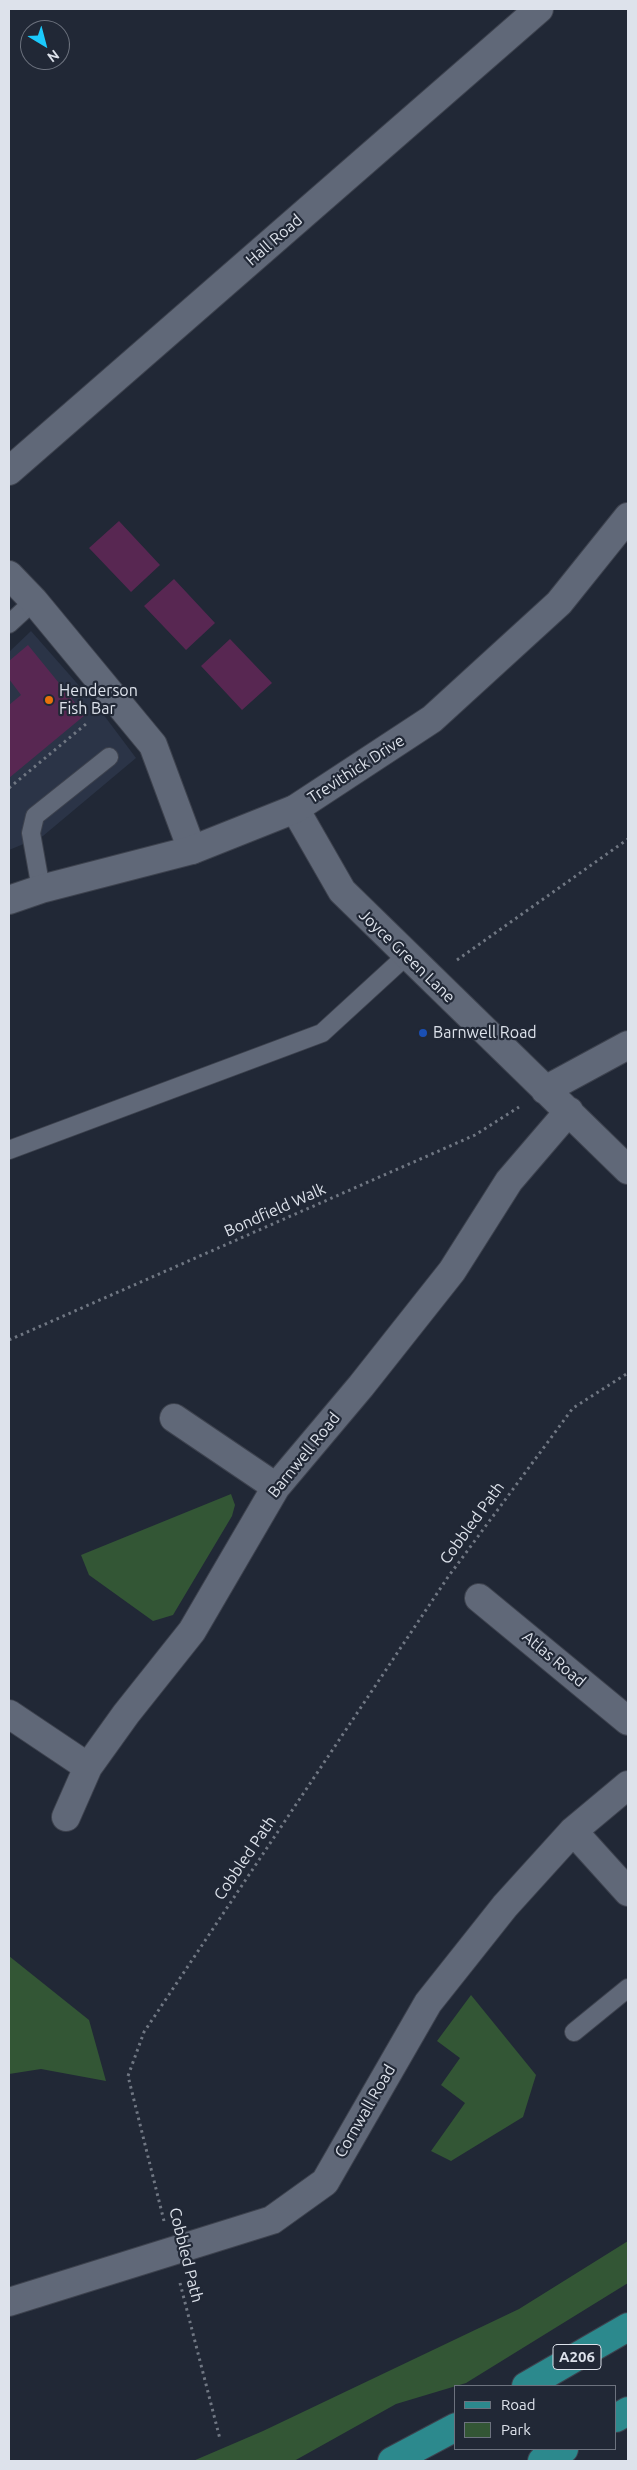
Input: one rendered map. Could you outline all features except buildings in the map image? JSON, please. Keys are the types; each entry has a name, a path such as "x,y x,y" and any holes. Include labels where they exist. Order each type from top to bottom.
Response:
{"main road":[{"name":"A206","path":"528,2385 628,2328"},
{"path":"617,2417 628,2411"},
{"path":"392,2461 454,2428"},
{"path":"542,2461 562,2450"}],"street":[{"name":"Hall Road","path":"9,471 540,9"},
{"name":"Trevithick Drive","path":"9,900 41,888 192,850 295,809 432,718 559,603 628,517"},
{"path":"9,575 34,601 153,744 192,850"},
{"name":"Joyce Green Lane","path":"295,809 342,891 430,980 569,1111 628,1170"},
{"path":"545,1090 628,1045"},
{"name":"Barnwell Road","path":"66,1817 88,1767 126,1714 192,1631 276,1487 362,1386 452,1271 509,1181 569,1111"},
{"path":"174,1418 276,1487"},
{"name":"Atlas Road","path":"480,1598 628,1721"},
{"path":"9,1714 88,1767"},
{"name":"Cornwall Road","path":"9,2302 272,2220 325,2182 428,2003 505,1906 574,1830 628,1785"},
{"path":"574,1830 628,1892"}],"lane":[{"path":"9,624 34,601"},
{"path":"41,888 31,833 36,816 109,757"},
{"path":"9,1150 322,1033 406,956"},
{"path":"574,2032 628,1988"}],"path":[{"path":"9,788 86,724"},
{"path":"430,980 628,839"},
{"name":"Bondfield Walk","path":"9,1340 475,1135 545,1090"},
{"name":"Cobbled Path","path":"220,2440 128,2076 144,2032 459,1562 573,1408 628,1373"}],"shaded area":[{"path":"31,631 97,706 136,758 43,836 9,850 9,652"}],"green space":[{"path":"231,1494 235,1505 232,1516 173,1615 153,1621 89,1575 81,1555"},
{"path":"9,1956 89,2020 106,2081 41,2069 9,2074"},
{"path":"471,1995 536,2075 523,2117 451,2161 431,2151 465,2103 441,2085 460,2058 437,2041"},
{"path":"628,2241 628,2283 466,2383 454,2385 454,2387 396,2404 294,2461 193,2461 263,2431 519,2309"}],"place":[{"name":"Henderson Fish Bar","path":"49,700"},
{"name":"Barnwell Road","path":"423,1033"}]}
